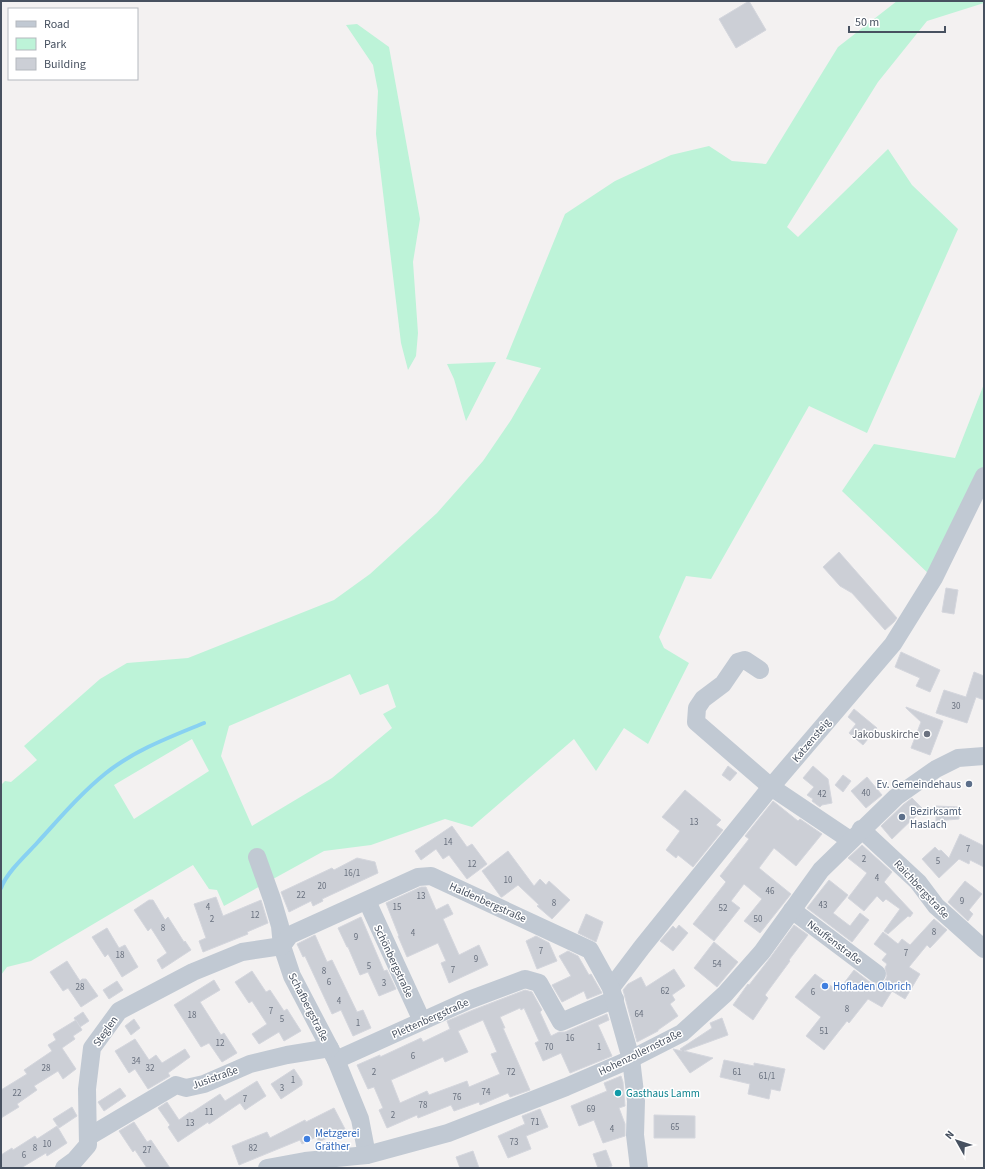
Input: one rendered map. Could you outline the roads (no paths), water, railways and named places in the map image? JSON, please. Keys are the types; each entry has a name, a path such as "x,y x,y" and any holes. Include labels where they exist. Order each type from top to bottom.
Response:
{"street":[{"name":"Katzensteig","path":"613,994 642,947 771,787 893,644 934,578 984,476"},
{"name":"Raichbergstraße","path":"760,670 745,660 738,662 723,684 703,699 697,708 696,722 771,787 856,834 918,882 936,906 984,949"},
{"name":"Hohenzollernstraße","path":"267,1168 367,1155 448,1133 566,1087 631,1059 682,1033 725,994 762,952 821,870 856,834 896,797 936,769 958,758 984,756"},
{"name":"Schafbergstraße","path":"257,857 280,926 282,946 292,976 333,1054 360,1119 367,1155"},
{"name":"Haldenbergstraße","path":"282,946 290,935 418,877 431,876 590,950 613,994 631,1059 636,1101 635,1135 639,1168"},
{"name":"Schönbergstraße","path":"367,901 422,1021"},
{"name":"Neuffenstraße","path":"792,910 877,974"},
{"name":"Steglen","path":"64,1168 75,1160 88,1145 87,1089 92,1048 119,1011 193,972 242,952 282,946"},
{"name":"Plettenbergstraße","path":"333,1054 422,1021 469,1000 525,979 539,983 561,1022 613,994"},
{"name":"Jusistraße","path":"88,1137 176,1085 186,1088 204,1084 250,1064 287,1055 333,1054"}],"waterway":[{"path":"1,888 17,864 79,798 106,773 129,757 204,723"}],"place":[{"name":"Jakobuskirche","path":"927,734"},
{"name":"Ev. Gemeindehaus","path":"969,784"},
{"name":"Bezirksamt Haslach","path":"902,817"},
{"name":"Hofladen Olbrich","path":"825,986"},
{"name":"Gasthaus Lamm","path":"618,1093"},
{"name":"Metzgerei Gräther","path":"307,1139"}]}
